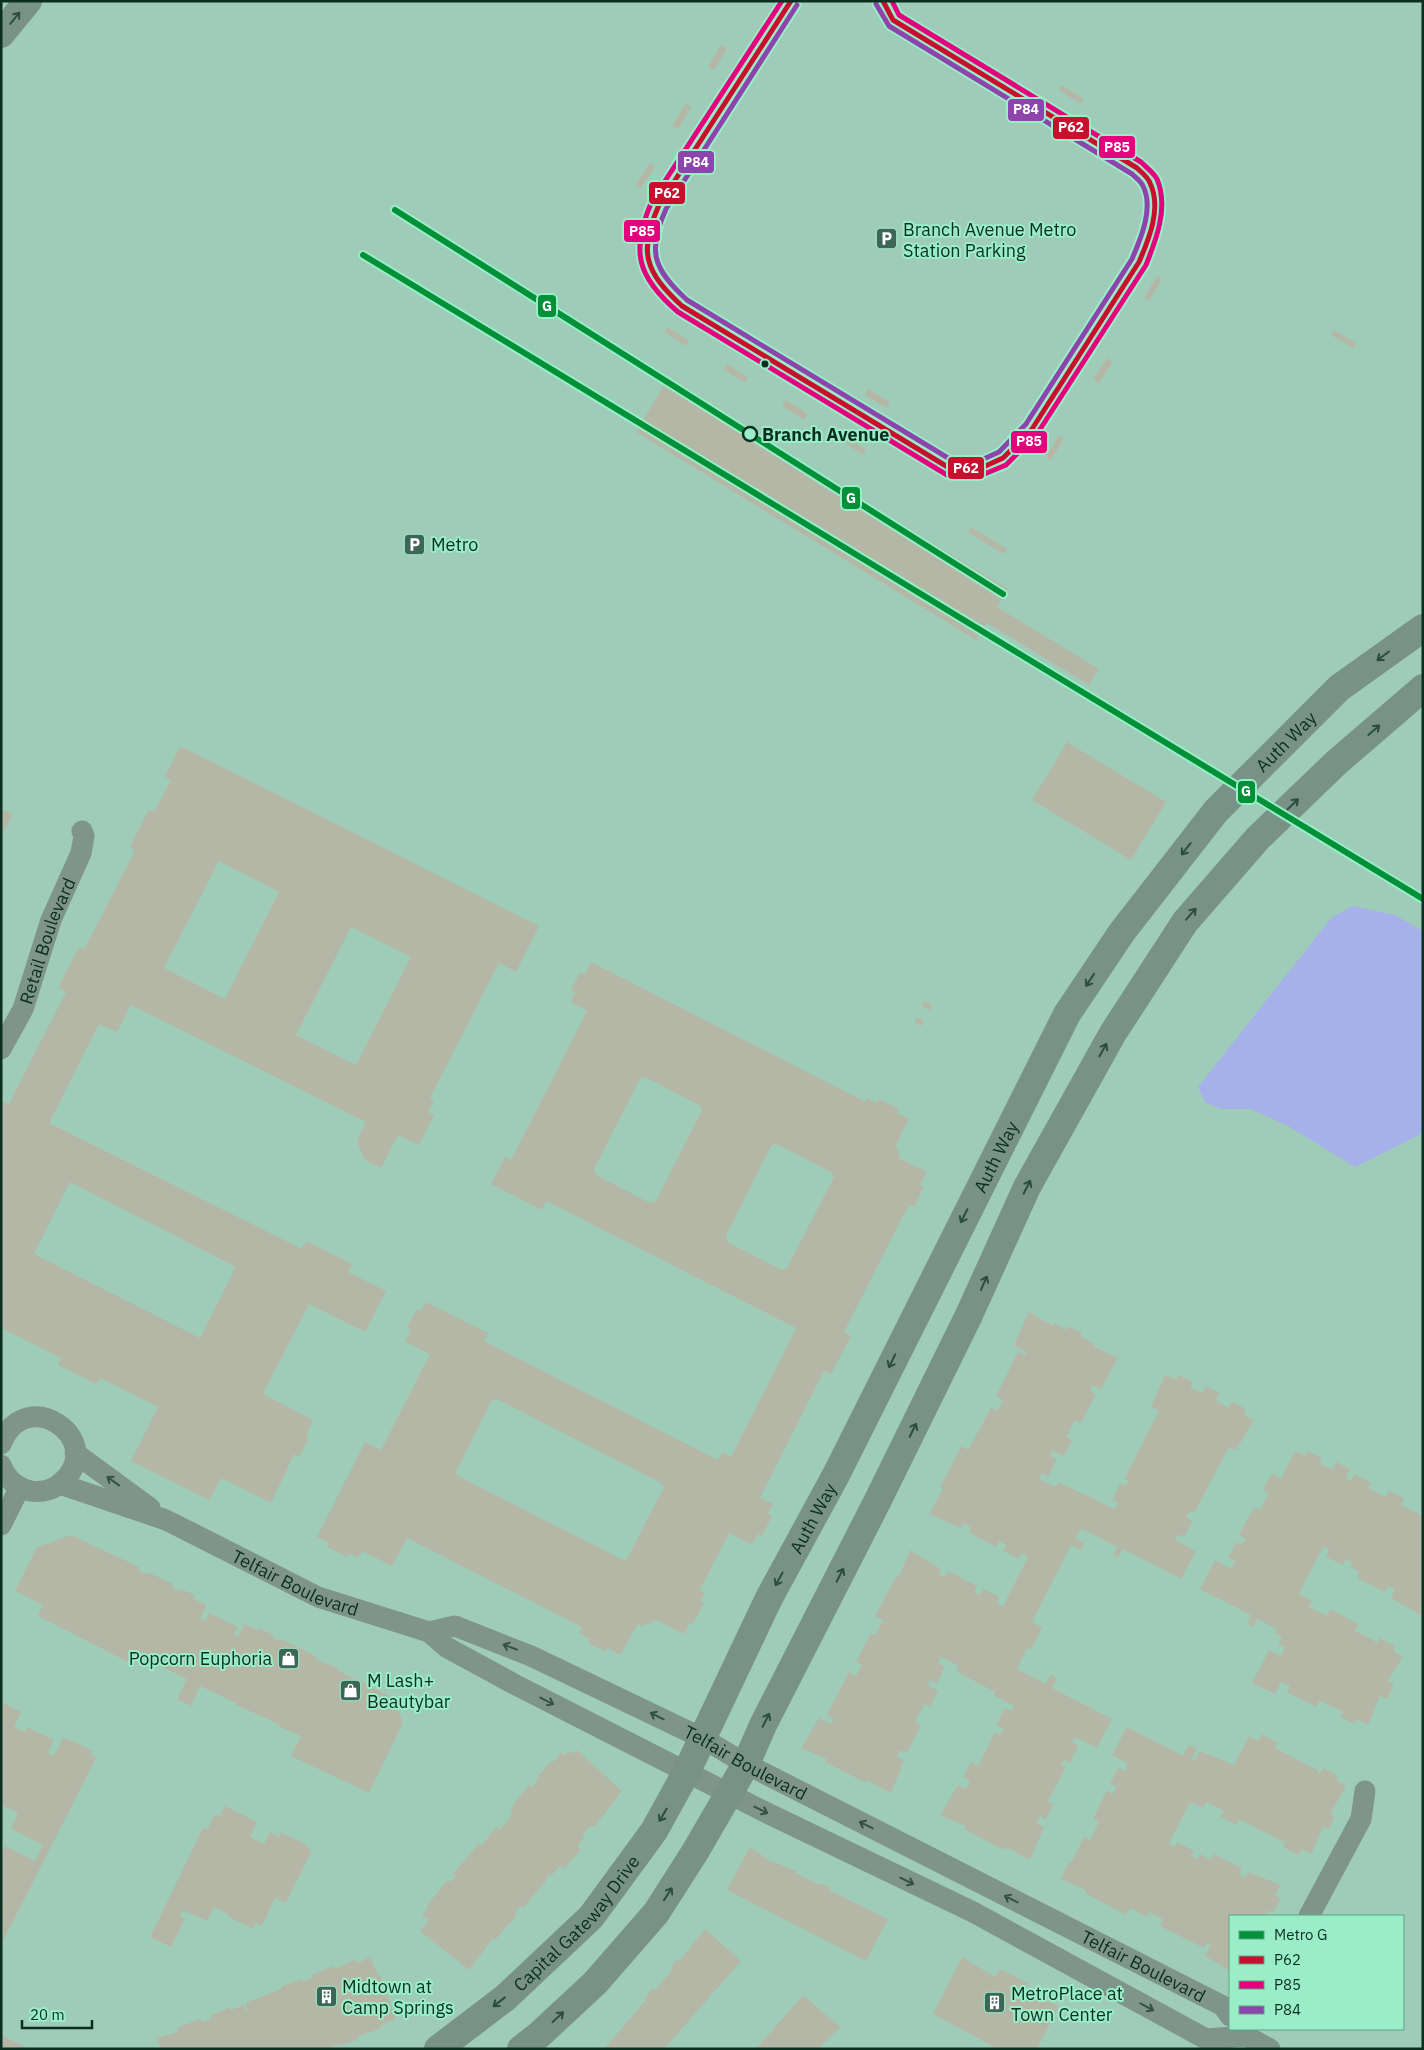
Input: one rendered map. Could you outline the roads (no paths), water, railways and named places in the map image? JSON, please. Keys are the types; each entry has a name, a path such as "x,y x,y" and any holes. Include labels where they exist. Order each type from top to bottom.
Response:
{"street":[{"path":"1,34 28,1"},
{"name":"Auth Way","path":"686,1772 769,1598 836,1475 1067,1014 1122,932 1216,811 1339,688 1423,628"},
{"path":"521,2049 539,2035 595,1983 656,1913 695,1852 746,1764 965,1324 1027,1187 1113,1033 1185,922 1258,838 1337,762 1423,688"},
{"name":"Retail Boulevard","path":"1,1049 23,1009 51,920 80,854 84,836 82,831"},
{"path":"1,1444 7,1424 35,1416 58,1422 73,1441 75,1453 71,1471 60,1484 40,1492 20,1487 6,1475 1,1465"},
{"name":"Telfair Boulevard","path":"75,1453 166,1520"},
{"name":"Telfair Boulevard","path":"60,1484 166,1520 318,1597 429,1632 446,1646 471,1661 686,1772 725,1798 973,1912 1206,2038 1243,2036 1270,2049"},
{"path":"1,1525 20,1487"},
{"name":"Telfair Boulevard","path":"429,1632 456,1626 531,1656 702,1738 746,1764 1223,2006 1229,2015"},
{"name":"Capital Gateway Drive","path":"438,2049 505,1998 591,1917 654,1831 686,1772"},
{"path":"1310,1915 1361,1819 1365,1791"},
{"path":"1042,1951 1054,1921"}],"water":[{"path":"1353,906 1395,915 1423,931 1423,1133 1355,1167 1288,1126 1251,1109 1221,1109 1205,1102 1198,1087 1332,917"}],"metro line":[{"name":"G","path":"395,210 1003,594"},
{"name":"G","path":"363,255 1423,899"}],"place":[{"name":"Branch Avenue Metro Station Parking","path":"887,239"},
{"name":"Branch Avenue","path":"750,434"},
{"name":"Metro","path":"415,544"},
{"name":"Popcorn Euphoria","path":"288,1658"},
{"name":"M Lash+ Beautybar","path":"351,1690"},
{"name":"Midtown at Camp Springs","path":"326,1996"},
{"name":"MetroPlace at Town Center","path":"995,2003"}]}
